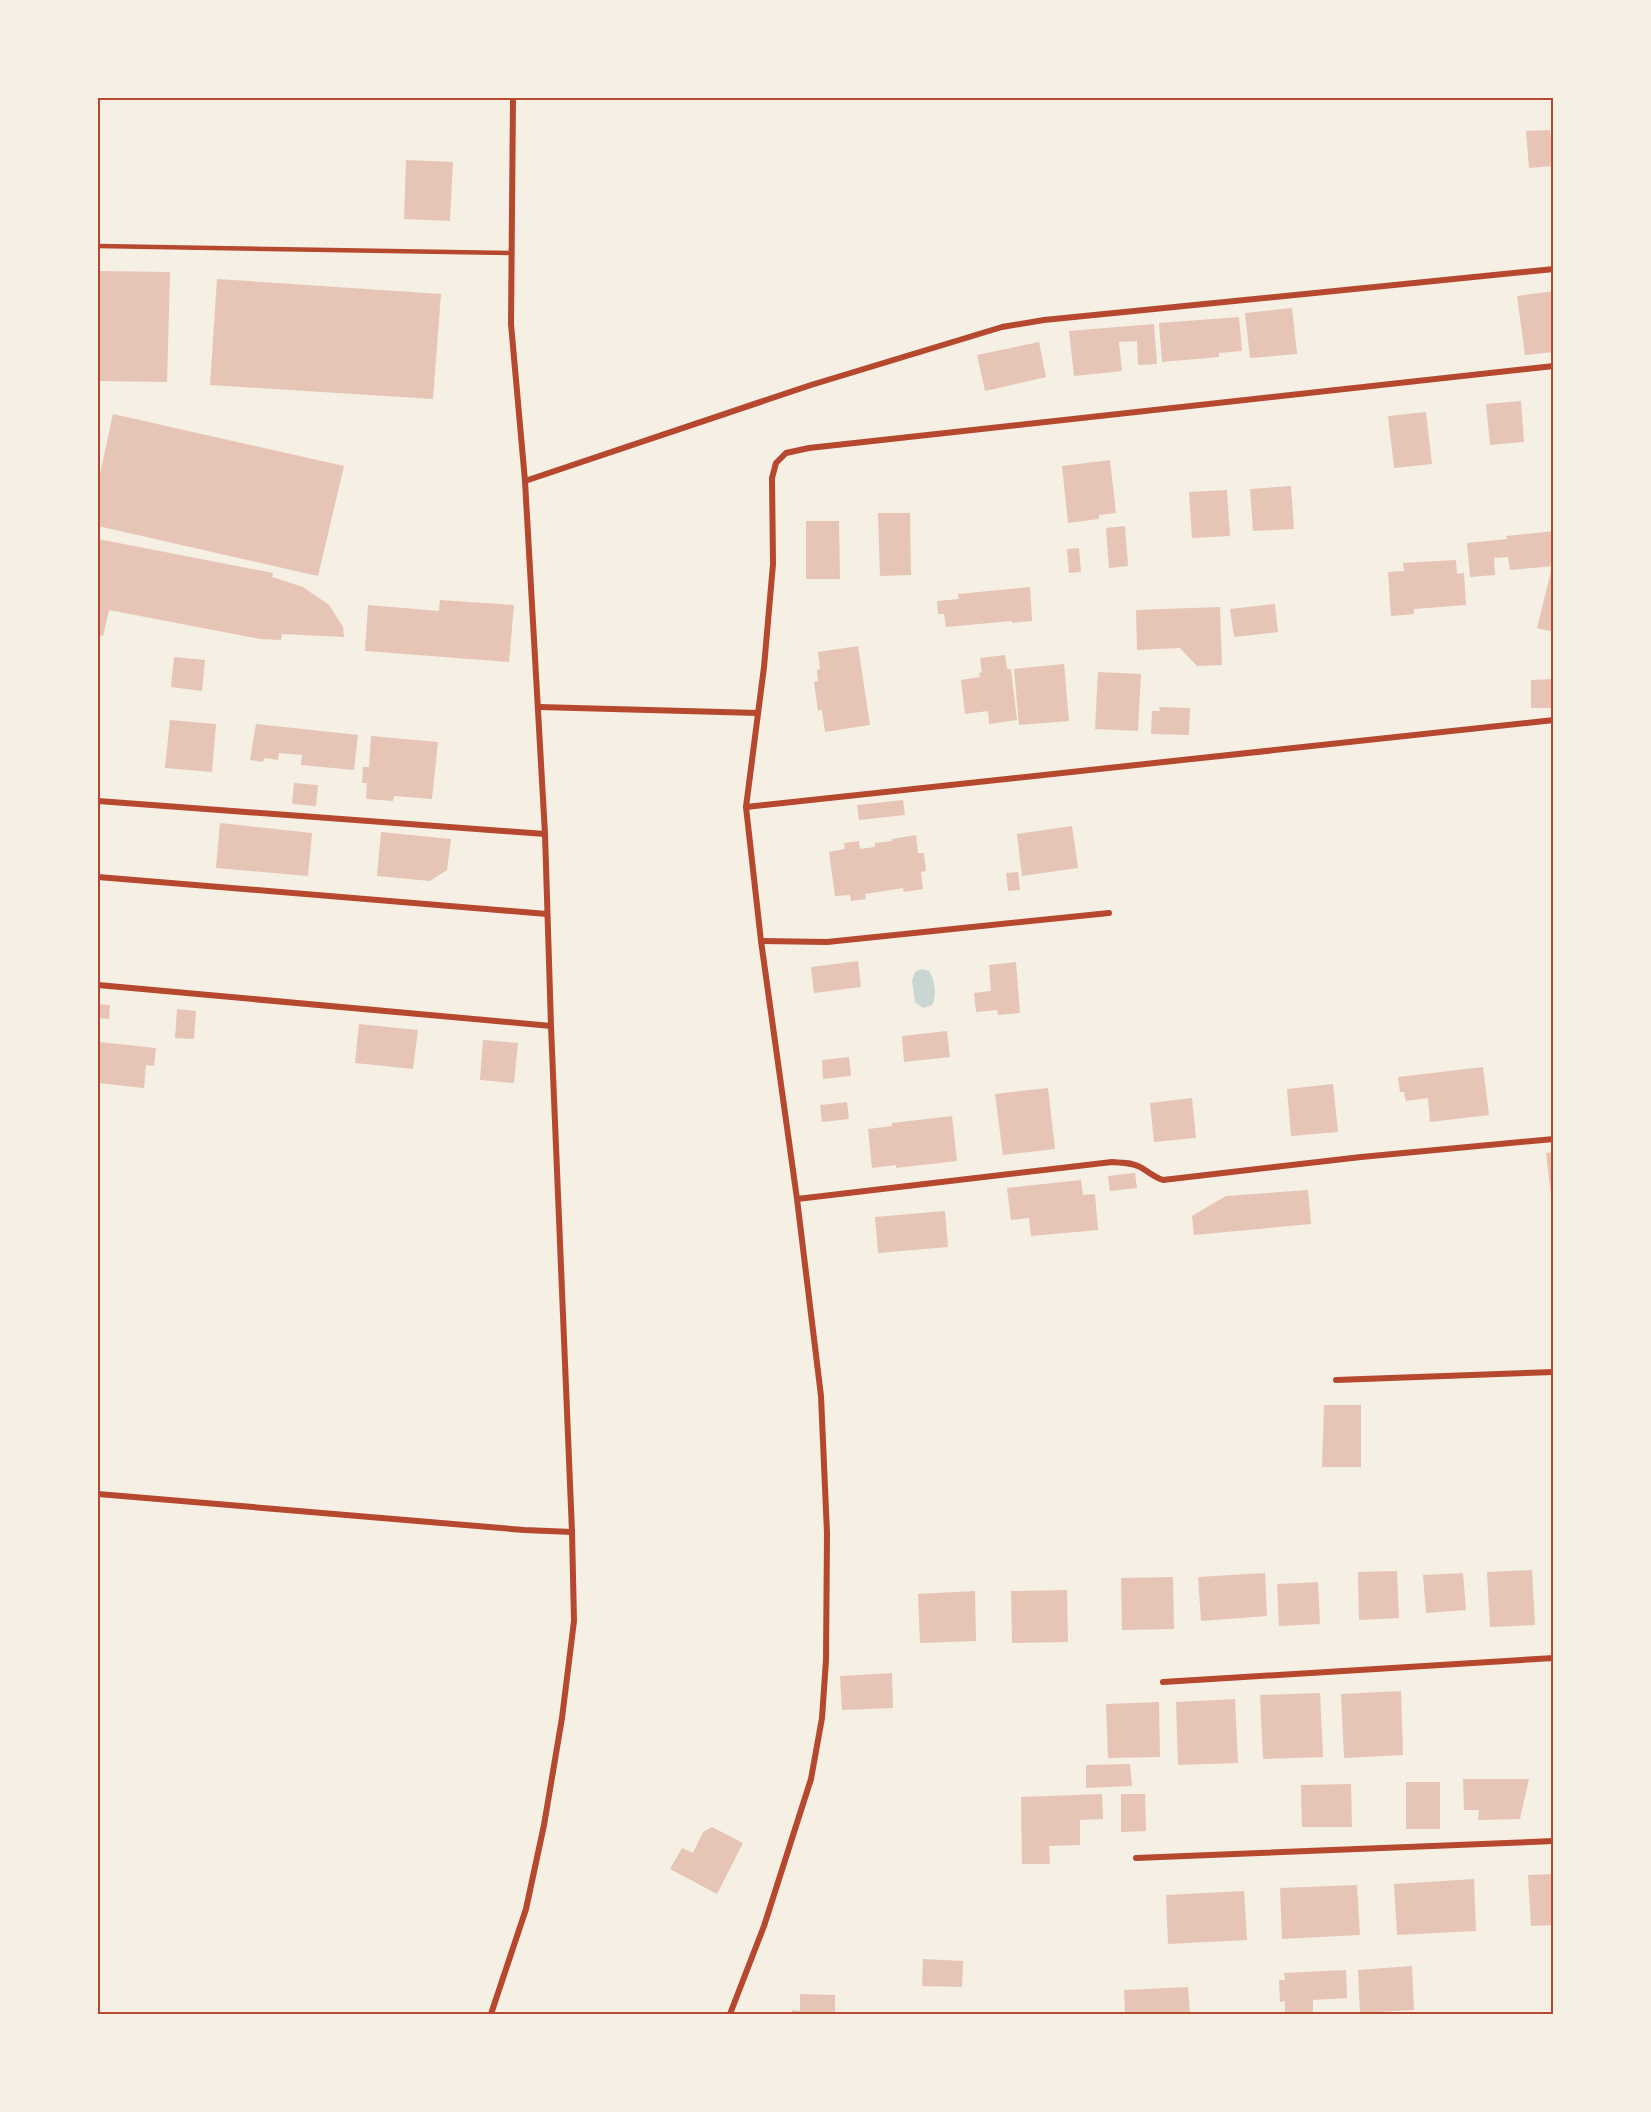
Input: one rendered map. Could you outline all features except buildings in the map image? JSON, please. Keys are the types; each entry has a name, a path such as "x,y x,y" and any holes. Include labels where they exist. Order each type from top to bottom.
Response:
{"street":[{"path":"491,2014 526,1909 544,1825 557,1750 574,1621 539,707 525,481 511,324 513,98"},
{"path":"525,481 810,385 1002,327 1044,320 1554,269"},
{"path":"730,2014 764,1926 811,1779 822,1718 826,1660 826,1533 821,1396 797,1199 761,941 746,807 764,667 773,564 772,478 776,464 786,453 833,445 1554,366"},
{"path":"539,707 758,714"},
{"path":"746,807 1554,720"},
{"path":"98,801 545,834"},
{"path":"98,877 547,914"},
{"path":"761,941 826,942 1109,913"},
{"path":"98,984 551,1026"},
{"path":"797,1199 1112,1162 1129,1163 1141,1167 1153,1177 1163,1180 1361,1157 1554,1139"},
{"path":"1336,1380 1554,1372"},
{"path":"98,1494 524,1530 572,1532"},
{"path":"1162,1682 1554,1658"},
{"path":"1136,1858 1554,1841"}],"lane":[{"path":"98,246 512,253"}],"shaded area":[{"path":"922,969 931,974 935,992 932,1005 923,1008 915,1002 912,981 915,972"}]}
